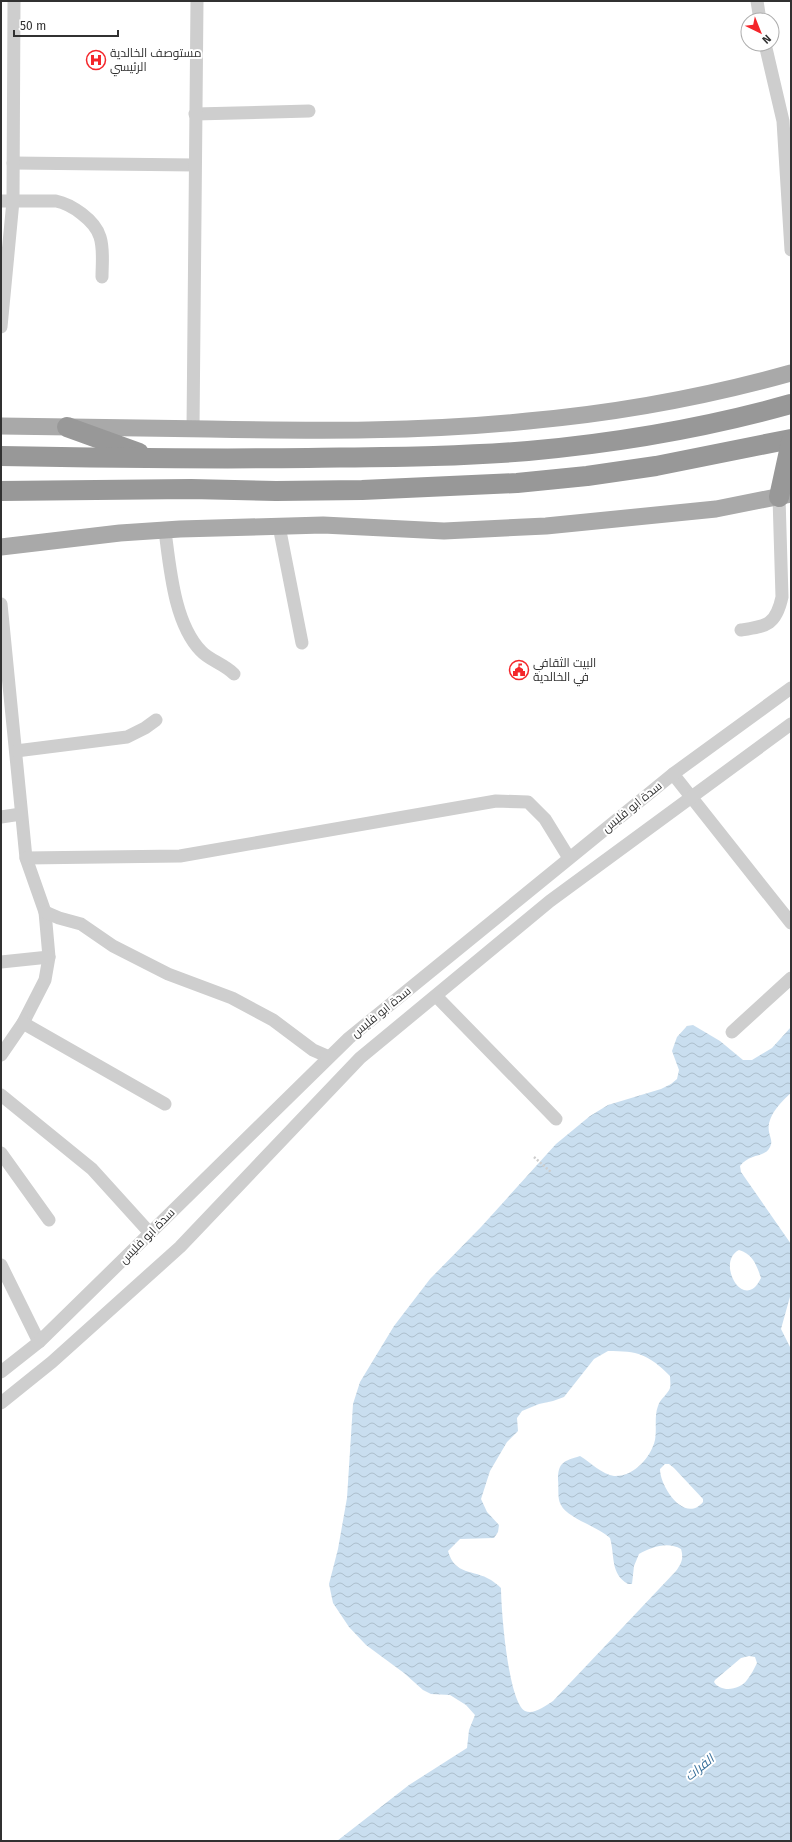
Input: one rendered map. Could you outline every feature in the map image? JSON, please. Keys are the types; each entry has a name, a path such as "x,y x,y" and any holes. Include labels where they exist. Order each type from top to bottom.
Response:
{"highway":[{"path":"1,456 154,458 449,456 527,451 606,442 683,430 791,404"},
{"path":"67,427 154,458"},
{"path":"1,491 191,489 292,491 447,487 517,483 587,476 679,462 791,441 785,496"},
{"path":"447,487 449,456"}],"main road":[{"path":"1,426 365,430 451,427 528,422 605,412 682,399 791,373"},
{"path":"1,547 120,533 279,526 324,525 444,531 546,526 716,509 785,496"}],"street":[{"path":"1,327 7,201 13,163 14,1"},
{"path":"194,429 196,1"},
{"path":"757,1 759,12"},
{"path":"767,52 784,127 791,250"},
{"path":"195,114 309,111"},
{"path":"13,163 195,166"},
{"path":"7,201 56,201 75,208 95,227 100,234 102,243 102,277"},
{"path":"741,630 764,626 774,619 780,608 782,597 780,560 785,496"},
{"path":"279,526 302,643"},
{"path":"165,531 171,576 180,610 190,635 202,652 226,666 234,674"},
{"path":"1,604 26,858 45,912 50,957 45,980 23,1023 1,1055"},
{"name":"سدة ابو فليس","path":"1,1372 39,1342 349,1038 673,774 791,688"},
{"path":"16,751 127,737 145,728 156,720"},
{"name":"سدة ابو فليس","path":"1,1403 52,1362 180,1247 360,1058 550,901 791,724"},
{"path":"673,774 791,923"},
{"path":"26,858 180,856 496,801 528,802 545,818 569,858"},
{"path":"1,817 22,814"},
{"path":"45,912 59,918 81,924 113,946 168,974 232,998 273,1020 313,1050 329,1057"},
{"path":"1,962 50,957"},
{"path":"732,1032 791,978"},
{"path":"436,996 556,1119"},
{"path":"23,1023 165,1104"},
{"path":"1,1095 92,1169 150,1233"},
{"path":"1,1153 49,1220"},
{"path":"1,1265 39,1342"}],"path":[{"path":"534,1157 552,1173"}],"water":[{"name":"الفرات","path":"693,1025 720,1041 743,1060 752,1060 772,1048 791,1027 791,1093 779,1105 772,1115 769,1126 771,1143 768,1150 765,1153 748,1159 740,1166 741,1172 791,1244 791,1293 781,1329 791,1349 791,1841 337,1841 409,1785 467,1748 469,1730 475,1715 466,1705 450,1695 431,1694 423,1690 404,1673 366,1645 349,1627 333,1603 329,1584 338,1549 347,1498 353,1404 360,1382 394,1326 430,1279 481,1227 556,1144 590,1116 608,1105 661,1089 677,1079 679,1070 672,1051 677,1037 687,1026","holes":["739,1250 748,1254 754,1261 761,1278 754,1288 747,1290 740,1288 735,1282 731,1274 730,1264 732,1256","608,1351 627,1352 642,1355 649,1358 670,1376 670,1388 659,1403 656,1418 656,1436 650,1453 646,1459 635,1470 614,1476 601,1471 580,1456 566,1461 559,1469 558,1474 558,1493 561,1505 564,1510 610,1538 616,1570 622,1580 628,1584 632,1584 634,1566 639,1554 644,1551 654,1547 671,1545 681,1549 682,1559 681,1564 676,1571 553,1701 539,1709 528,1712 525,1711 519,1704 510,1673 504,1633 501,1588 491,1580 465,1571 455,1565 448,1551 460,1539 494,1538 498,1532 499,1525 487,1512 481,1499 490,1471 507,1442 518,1431 517,1418 522,1411 539,1404 564,1397 594,1359","665,1464 669,1464 703,1499 703,1502 696,1508 689,1509 681,1506 664,1485 660,1469","749,1656 755,1657 757,1663 747,1680 740,1686 730,1689 721,1688 717,1685 714,1682 715,1680 741,1658"]}],"place":[{"name":"مستوصف الخالدية الرئيسي","path":"96,60"},
{"name":"البيت الثقافي في الخالدية","path":"519,670"}]}
